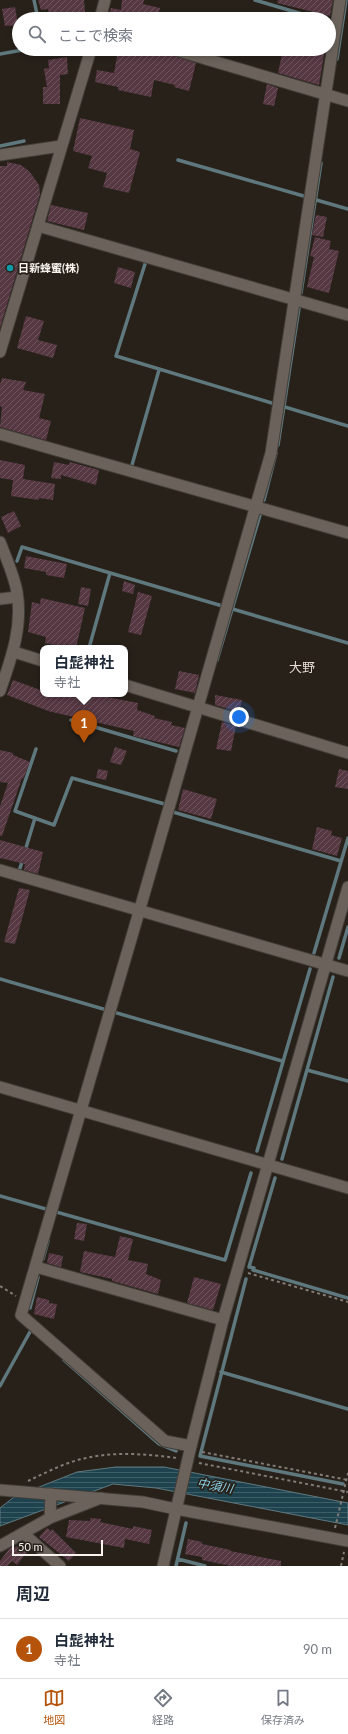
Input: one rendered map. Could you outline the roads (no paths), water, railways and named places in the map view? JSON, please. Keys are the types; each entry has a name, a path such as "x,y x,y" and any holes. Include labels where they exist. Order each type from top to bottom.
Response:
{"street":[{"path":"102,12 105,0"},
{"path":"336,27 340,0"},
{"path":"0,352 89,56"},
{"path":"196,56 348,101"},
{"path":"190,1448 165,1441 21,1315 140,912 271,453 332,56"},
{"path":"0,155 61,146"},
{"path":"38,226 348,315"},
{"path":"0,434 348,533"},
{"path":"0,542 17,597 19,623 14,652 0,691"},
{"path":"0,598 17,597"},
{"path":"14,652 40,660"},
{"path":"128,686 348,753"},
{"path":"0,870 140,912 348,971"},
{"path":"163,1566 190,1448 223,1320 348,887"},
{"path":"0,1087 348,1188"},
{"path":"36,1267 223,1320"},
{"path":"0,1490 143,1502 348,1541"},
{"path":"50,1518 51,1494"},
{"path":"0,1546 50,1518 101,1498"},
{"path":"23,1533 60,1566"}],"water":[{"name":"中須川","path":"116,1467 164,1467 348,1503 348,1525 156,1488 113,1484 0,1526 0,1508 14,1497 77,1472"}],"waterway":[{"path":"34,0 37,12"},
{"path":"255,0 295,12"},
{"path":"337,59 346,0"},
{"path":"0,54 12,52"},
{"path":"0,146 24,141"},
{"path":"178,160 307,197"},
{"path":"301,293 321,163"},
{"path":"313,199 348,209"},
{"path":"145,264 116,356 348,426"},
{"path":"278,445 299,308"},
{"path":"132,465 159,370"},
{"path":"264,500 276,453"},
{"path":"217,660 260,515"},
{"path":"17,561 22,547 348,643"},
{"path":"90,645 110,573"},
{"path":"71,720 176,751"},
{"path":"36,749 15,811 54,825 72,778 168,805"},
{"path":"173,812 341,861"},
{"path":"25,851 35,818"},
{"path":"314,953 348,838"},
{"path":"19,871 23,859"},
{"path":"339,958 348,927"},
{"path":"257,1151 310,969"},
{"path":"282,1159 333,977"},
{"path":"0,979 282,1061"},
{"path":"307,1070 348,1081"},
{"path":"0,1196 225,1260 251,1173"},
{"path":"275,1178 249,1267 254,1268 253,1270 348,1298"},
{"path":"43,1259 48,1241"},
{"path":"30,1308 38,1277"},
{"path":"246,1279 200,1456 343,1484"},
{"path":"0,1386 31,1330 33,1332"},
{"path":"64,1360 159,1444 176,1451"},
{"path":"221,1372 348,1409"},
{"path":"176,1566 186,1523"},
{"path":"178,1559 205,1566"}],"place":[{"name":"日新蜂蜜(株)","path":"10,268"},
{"name":"白髭神社","path":"84,743"}],"district":[{"name":"大野","path":"302,667"}]}
